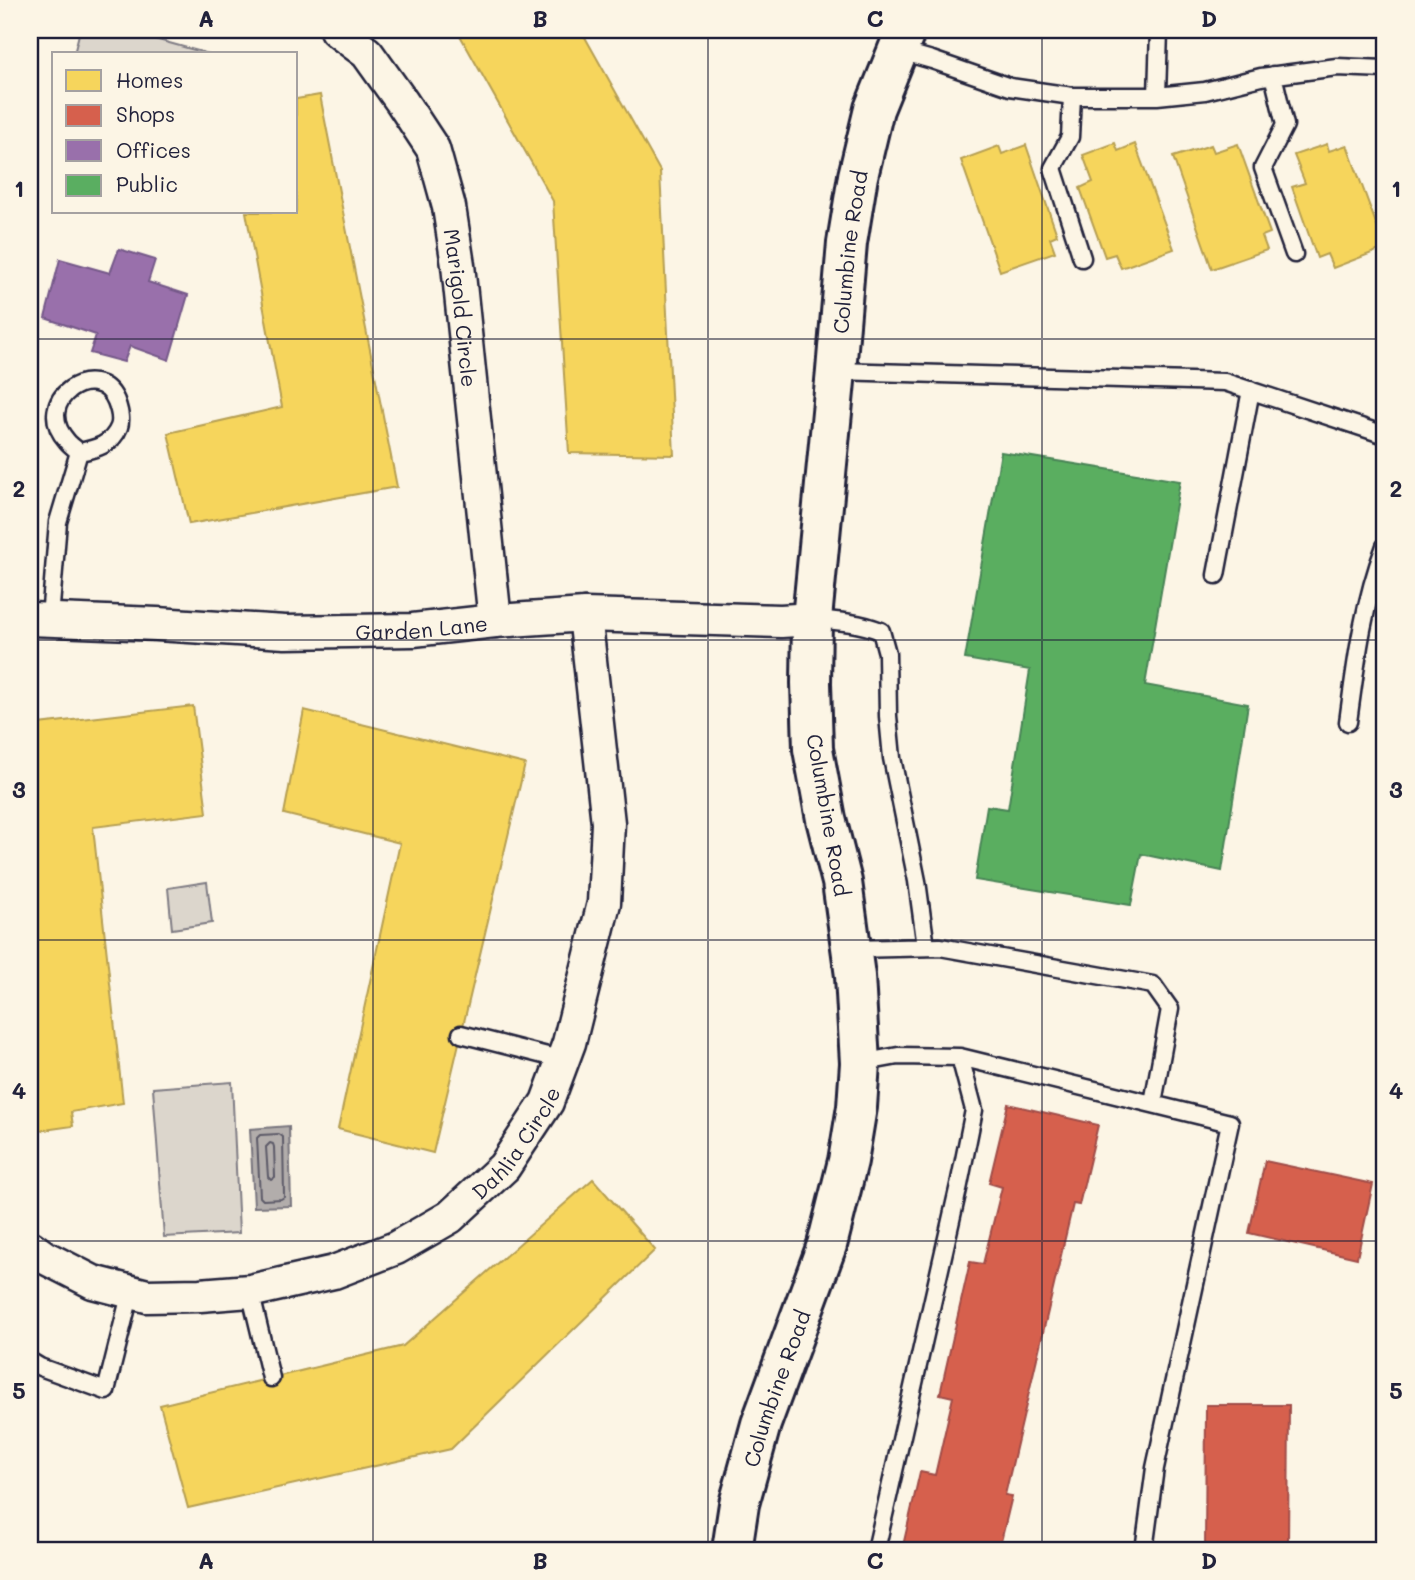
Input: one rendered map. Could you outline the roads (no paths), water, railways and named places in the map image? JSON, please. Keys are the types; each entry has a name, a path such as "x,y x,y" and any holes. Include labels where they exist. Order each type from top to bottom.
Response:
{"street":[{"name":"Marigold Circle","path":"336,30 367,53 433,149 449,207 458,265 495,621"},
{"name":"Columbine Road","path":"732,1550 739,1504 761,1424 827,1245 848,1161 857,1107 860,1063 852,949 842,882 826,819 813,749 812,619 847,243 858,176 874,109 902,40"},
{"name":"Garden Lane","path":"40,619 285,632 413,630 584,615 781,621 812,619"},
{"name":"Dahlia Circle","path":"30,1247 93,1282 147,1296 250,1291 334,1272 396,1248 450,1217 504,1167 547,1102 563,1060 604,903 608,824 584,615"}],"lane":[{"path":"1157,96 1159,30"},
{"path":"902,40 932,60 1010,87 1072,96 1157,96 1205,91 1273,75 1336,67 1385,69"},
{"path":"1273,75 1286,125 1263,168 1294,254"},
{"path":"1072,96 1070,137 1053,169 1082,258"},
{"path":"836,371 1225,382 1385,435"},
{"path":"82,383 98,384 113,394 120,410 120,426 112,439 98,449 79,452 66,441 58,428 55,415 59,400 68,389 82,383"},
{"path":"1216,575 1251,390"},
{"path":"40,619 58,522 79,452"},
{"path":"1348,722 1362,627 1385,546"},
{"path":"812,619 866,625 881,631 887,653 892,758 917,881 926,947"},
{"path":"852,949 940,947 1153,985 1170,1009 1153,1103"},
{"path":"461,1034 563,1060"},
{"path":"860,1063 898,1056 960,1057 1230,1123 1155,1468 1144,1550"},
{"path":"876,1550 974,1110 960,1057"},
{"path":"250,1291 271,1378"},
{"path":"30,1361 106,1391 131,1292"}],"water":[{"path":"289,1126 291,1206 254,1207 250,1129"}]}
